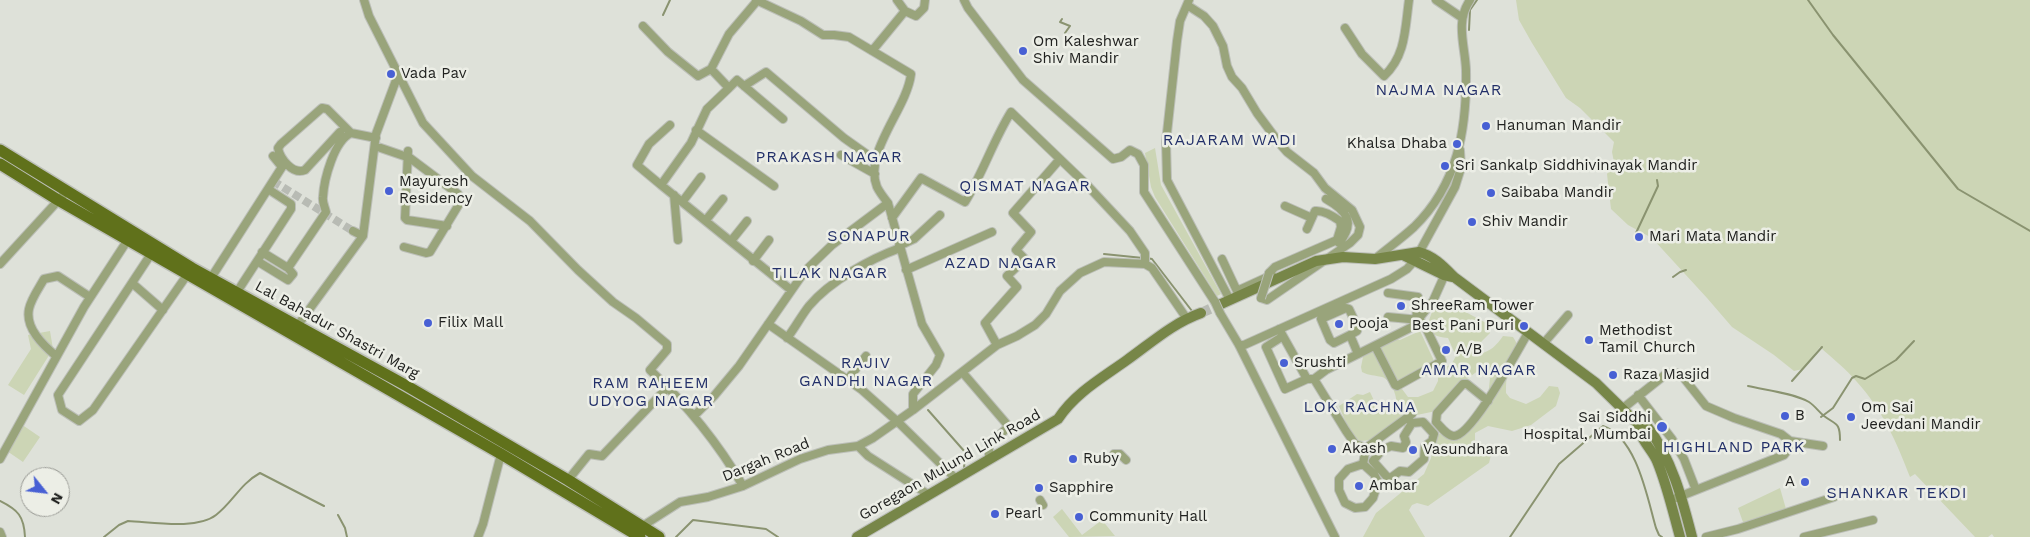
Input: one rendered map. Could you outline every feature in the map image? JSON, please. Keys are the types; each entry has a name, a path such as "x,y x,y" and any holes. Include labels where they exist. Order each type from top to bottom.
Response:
{"main road":[{"name":"Lal Bahadur Shastri Marg","path":"0,150 62,196 127,240 187,275 407,386 568,480 638,532"},
{"name":"Lal Bahadur Shastri Marg","path":"0,164 237,292 294,330 501,454 638,532 659,537"}],"street":[{"path":"364,0 369,16 423,123 472,176 530,221 613,302 667,344 667,350 650,370 694,416 743,486"},
{"path":"643,26 668,52 698,76 711,69 729,34 756,0 801,21 823,36 849,37 911,74 908,90 875,160 875,174 877,186 888,203 922,324 940,355 936,365 913,394 913,410"},
{"path":"897,0 905,11 916,16 924,8 925,0"},
{"path":"964,0 968,8 1023,80 1113,159 1121,157 1130,150 1138,154 1144,165 1144,192 1222,305 1239,345 1335,537"},
{"path":"1346,28 1362,54 1384,76 1398,61 1403,48 1409,0"},
{"path":"1436,0 1462,17"},
{"path":"1239,345 1244,345 1391,279 1407,269 1417,256 1455,187 1461,168 1460,150 1464,121 1466,70 1462,17 1470,0"},
{"path":"1222,305 1224,289 1167,180 1166,142 1177,41 1180,21 1188,2 1213,26 1223,46 1227,66 1232,77 1242,88 1257,113 1280,144 1287,152 1314,173 1325,188 1352,210 1360,227 1358,235 1338,250 1267,300 1261,298 1269,273 1275,268 1337,240 1341,227 1340,221 1318,210 1315,211 1307,229"},
{"path":"872,51 905,11"},
{"path":"711,69 729,88"},
{"path":"744,86 766,72 844,138 875,160"},
{"path":"294,330 363,236 376,142 398,75"},
{"path":"661,185 691,143 707,109 737,80 783,119"},
{"path":"340,132 305,170 294,171 279,153 278,148 281,144 322,108 327,109 351,133 408,154 458,194 460,200 458,206 430,252 426,253 404,247"},
{"path":"892,218 921,178 965,202 975,186 998,133 1011,112 1087,185 1130,231 1145,259 1187,318 1201,313"},
{"path":"670,125 649,144 637,164 753,261 791,290"},
{"path":"696,130 774,186"},
{"path":"288,268 326,212 322,200 332,159 343,137 351,133"},
{"path":"1375,259 1414,227 1438,198 1452,174 1455,158 1460,150"},
{"path":"408,154 405,218 407,220 447,226"},
{"path":"211,278 282,168 273,156"},
{"path":"841,156 875,174"},
{"path":"998,345 985,324 1017,287 1007,276 1025,259 1016,250 1030,232 1013,213 1060,159"},
{"path":"683,201 701,177"},
{"path":"237,292 291,209 291,204 268,189"},
{"path":"674,195 678,240"},
{"path":"0,264 62,196"},
{"path":"706,220 723,199"},
{"path":"1326,200 1338,206 1349,224 1348,230 1336,246 1338,250"},
{"path":"694,416 714,396 738,366 805,271 861,222 888,203"},
{"path":"1285,206 1312,218"},
{"path":"787,338 810,306 832,286 871,260 914,239 940,216"},
{"path":"731,241 747,221"},
{"path":"353,231 363,236"},
{"path":"906,270 992,232"},
{"path":"0,460 90,297 127,240"},
{"path":"753,261 769,240"},
{"path":"256,261 288,280 293,274 288,268 262,252"},
{"path":"1222,259 1236,290 1320,253 1324,260"},
{"path":"151,254 58,395 62,410 79,421 93,410 187,275"},
{"path":"1222,305 1310,264 1324,260 1343,257 1375,259 1417,256 1433,258 1448,274 1596,384 1640,426 1647,426 1662,449 1676,480 1692,537"},
{"name":"Dargah Road","path":"638,532 680,502 708,497 743,486 800,459 828,450 858,446 898,422 998,345 1035,325 1046,314 1060,291 1080,273 1104,262 1145,259"},
{"path":"1280,338 1266,347 1285,388 1310,379 1412,327 1433,301 1448,274"},
{"path":"56,356 40,343 31,327 29,309 44,279 58,276 90,297"},
{"path":"132,283 163,310"},
{"path":"1224,289 1233,284"},
{"path":"1388,293 1418,297 1418,320"},
{"path":"1347,308 1358,328 1357,332 1350,335 1334,343 1330,340 1320,322 1321,319 1347,308"},
{"path":"1543,344 1568,315"},
{"path":"1375,346 1397,386 1442,361 1425,326 1418,320 1388,317"},
{"name":"Goregaon Mulund Link Road","path":"857,537 1058,419 1066,406 1078,395 1160,335 1187,318"},
{"path":"768,324 848,378 898,422 956,479"},
{"path":"1279,329 1310,379 1355,444 1382,450"},
{"path":"1488,401 1467,384 1463,384 1437,413 1436,422 1449,435 1460,435 1467,429 1488,401 1528,333"},
{"path":"1350,335 1358,354"},
{"path":"848,378 866,356"},
{"path":"963,373 1011,429 1006,429 989,445 989,458"},
{"path":"1622,409 1666,374 1677,373 1683,377 1706,406 1781,434 1790,441 1823,446"},
{"path":"568,480 589,454 602,456 668,387"},
{"path":"1638,395 1672,439 1684,459 1696,490"},
{"path":"1364,464 1370,446 1410,418"},
{"path":"1410,418 1423,422 1434,434 1432,441 1425,446 1424,459 1409,472 1400,471 1389,479 1373,461 1382,450 1391,446 1403,448 1406,442 1404,436 1410,418"},
{"path":"1640,426 1640,432 1656,459 1680,537"},
{"path":"1670,500 1784,455 1789,451 1790,441"},
{"path":"858,446 868,456 929,495"},
{"path":"478,537 501,454"},
{"path":"1114,454 1120,454 1126,460"},
{"path":"1364,464 1374,474 1378,482 1373,498 1365,507 1356,508 1345,503 1338,484 1339,479 1348,469 1364,464"},
{"path":"1706,537 1738,529 1834,496"},
{"path":"1804,537 1873,520"},
{"path":"0,532 2,537"}],"green space":[{"path":"1516,0 2030,0 2030,537 1994,537 1992,534 1988,537 1975,537 1915,474 1910,477 1894,439 1874,403 1853,377 1839,364 1820,347 1803,369 1794,371 1732,327 1652,238 1628,225 1611,209 1607,174 1614,162 1612,152 1614,142 1580,108 1566,98 1519,20"},
{"path":"1155,148 1161,185 1221,294 1217,296 1155,197 1151,187 1145,153"},
{"path":"1444,304 1460,309 1488,324 1490,333 1476,347 1479,354 1493,348 1503,336 1513,337 1517,343 1518,354 1507,379 1506,393 1510,398 1526,404 1540,397 1549,386 1558,387 1560,393 1556,406 1531,425 1512,431 1488,426 1475,433 1475,441 1492,451 1489,463 1428,506 1417,503 1412,505 1409,510 1425,537 1363,537 1376,513 1424,474 1431,458 1436,432 1450,438 1477,421 1485,410 1490,378 1479,370 1455,388 1436,411 1412,416 1382,431 1371,440 1360,441 1351,435 1339,406 1357,394 1363,395 1370,392 1377,407 1382,412 1392,411 1396,406 1393,388 1385,378 1362,372 1363,357 1395,339 1400,340 1420,331 1435,363 1401,379 1402,389 1408,397 1418,397 1433,391 1438,381 1438,372 1441,368 1451,365 1456,356 1448,338 1434,335 1430,332 1428,325 1434,307"},
{"path":"50,331 53,349 24,395 8,385 31,349 28,335"},
{"path":"21,424 40,437 23,462 4,449"},
{"path":"1780,488 1786,509 1744,525 1738,508"},
{"path":"1062,509 1082,535 1102,520 1115,536 1069,537 1053,517"}],"waterway":[{"path":"663,15 670,0"},
{"path":"1469,30 1470,10 1477,0"},
{"path":"1808,0 1833,35 1958,189 2030,231"},
{"path":"1062,19 1060,22 1070,26 1065,33"},
{"path":"1636,233 1658,186 1657,180"},
{"path":"1104,254 1143,258"},
{"path":"1147,258 1152,259 1192,311"},
{"path":"1673,277 1686,270"},
{"path":"1821,417 1833,408 1852,378 1856,376 1865,379 1896,360 1914,341"},
{"path":"1792,381 1822,347"},
{"path":"1748,386 1788,394 1809,402 1838,427 1840,440"},
{"path":"928,410 965,452 964,469"},
{"path":"1510,537 1559,464 1603,426 1615,433 1632,455 1644,485 1656,528 1662,537"},
{"path":"104,537 119,525 128,521 186,524 208,520 222,510 247,482 260,473 324,506"},
{"path":"0,501 19,514 25,537"},
{"path":"338,515 345,528 347,537"},
{"path":"676,537 693,520 766,529 778,537"}],"tunnel":[{"path":"273,181 353,231"},
{"path":"1201,313 1221,304"}],"place":[{"name":"Om Kaleshwar Shiv Mandir","path":"1023,51"},
{"name":"Vada Pav","path":"391,74"},
{"name":"Hanuman Mandir","path":"1486,126"},
{"name":"Khalsa Dhaba","path":"1457,144"},
{"name":"Sri Sankalp Siddhivinayak Mandir","path":"1445,166"},
{"name":"Mayuresh Residency","path":"389,191"},
{"name":"Saibaba Mandir","path":"1491,193"},
{"name":"Shiv Mandir","path":"1472,222"},
{"name":"Mari Mata Mandir","path":"1639,237"},
{"name":"ShreeRam Tower","path":"1401,306"},
{"name":"Filix Mall","path":"428,323"},
{"name":"Pooja","path":"1339,324"},
{"name":"Best Pani Puri","path":"1524,326"},
{"name":"Methodist Tamil Church","path":"1589,340"},
{"name":"A/B","path":"1446,350"},
{"name":"Srushti","path":"1284,363"},
{"name":"Raza Masjid","path":"1613,375"},
{"name":"B","path":"1785,416"},
{"name":"Om Sai Jeevdani Mandir","path":"1851,417"},
{"name":"Sai Siddhi Hospital, Mumbai","path":"1662,427"},
{"name":"Akash","path":"1332,449"},
{"name":"Vasundhara","path":"1413,450"},
{"name":"Ruby","path":"1073,459"},
{"name":"A","path":"1805,482"},
{"name":"Ambar","path":"1359,486"},
{"name":"Sapphire","path":"1039,488"},
{"name":"Pearl","path":"995,514"},
{"name":"Community Hall","path":"1079,517"}],"district":[{"name":"NAJMA NAGAR","path":"1439,90"},
{"name":"RAJARAM WADI","path":"1230,140"},
{"name":"PRAKASH NAGAR","path":"829,157"},
{"name":"QISMAT NAGAR","path":"1025,186"},
{"name":"SONAPUR","path":"869,236"},
{"name":"AZAD NAGAR","path":"1001,263"},
{"name":"TILAK NAGAR","path":"830,273"},
{"name":"AMAR NAGAR","path":"1479,370"},
{"name":"RAJIV GANDHI NAGAR","path":"866,372"},
{"name":"RAM RAHEEM UDYOG NAGAR","path":"651,392"},
{"name":"LOK RACHNA","path":"1360,407"},
{"name":"HIGHLAND PARK","path":"1734,447"},
{"name":"SHANKAR TEKDI","path":"1897,493"}]}
